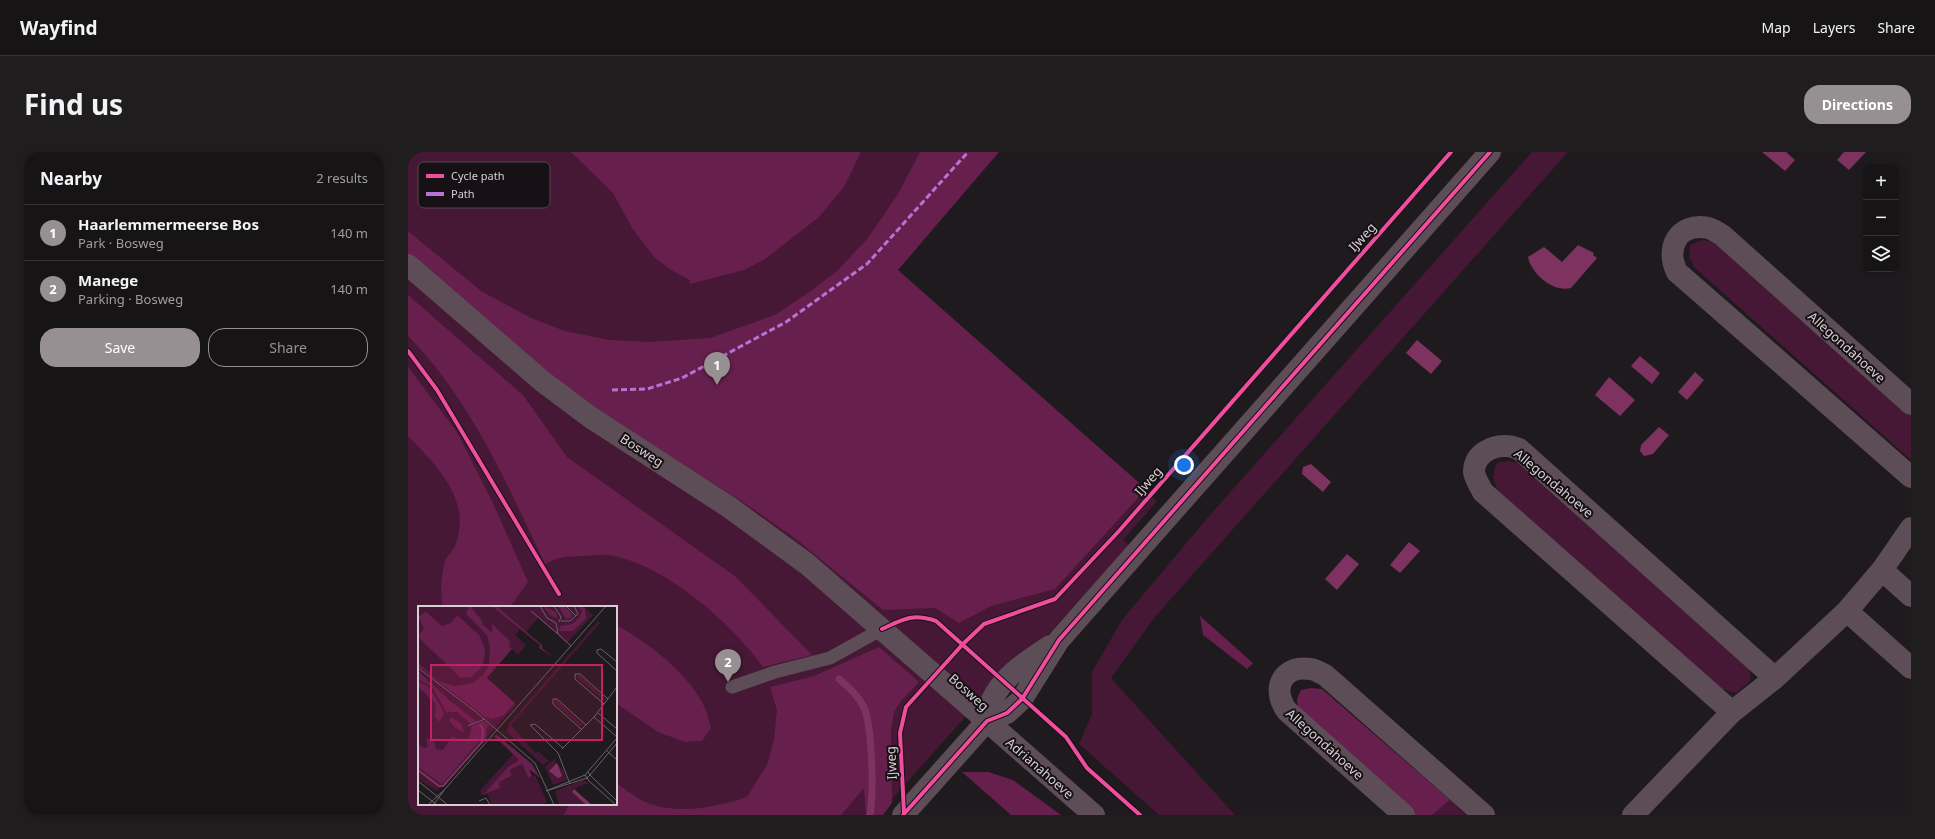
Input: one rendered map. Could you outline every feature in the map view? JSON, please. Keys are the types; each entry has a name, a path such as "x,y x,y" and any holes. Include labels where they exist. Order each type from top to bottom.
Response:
{"street":[{"path":"903,815 987,721 992,701 1004,681 1019,668 1059,640 1490,152"},
{"name":"Allegondahoeve","path":"1911,404 1722,235 1709,228 1696,227 1686,229 1680,235 1674,244 1673,256 1673,263 1677,272 1911,477"},
{"name":"Bosweg","path":"408,265 542,381 590,417 729,507 807,564 987,721"},
{"name":"Allegondahoeve","path":"1732,712 1483,492 1474,471 1476,462 1481,454 1487,450 1507,446 1519,450 1775,678"},
{"path":"1633,815 1732,712 1775,678 1847,611 1882,570 1911,528"},
{"path":"1882,570 1911,596"},
{"path":"1847,611 1911,668"},
{"name":"Allegondahoeve","path":"1404,815 1287,711 1280,702 1278,692 1281,682 1288,674 1300,668 1312,669 1324,675 1484,815"},
{"name":"Adrianahoeve","path":"987,721 1094,815"}],"lane":[{"path":"732,687 775,672 830,658 882,629"}],"shaded area":[{"path":"408,152 997,152 895,269 1157,501 1123,540 1129,545 1050,633 1015,661 878,815 408,815"},
{"path":"571,152 861,152 844,187 819,217 765,259 744,270 690,284 690,280 671,270 654,257 632,228 613,193"},
{"path":"920,152 999,152 898,270 1146,489 1055,589 991,606 959,623 935,608 883,610 796,539 749,506 606,415 534,365 408,254 408,231 481,291 531,318 565,331 609,340 649,342 710,338 775,315 837,271 868,238 898,194"},
{"path":"1532,152 1568,152 1154,618 1111,678 1235,815 1159,815 1079,744 1092,714 1092,672 1122,620 1209,516"},
{"path":"1762,152 1786,152 1795,160 1785,171"},
{"path":"1844,152 1866,152 1849,170 1837,160"},
{"path":"1703,240 1716,243 1911,408 1911,460 1695,268 1689,257 1690,245"},
{"path":"1578,245 1594,253 1593,255 1597,258 1571,288 1558,288 1544,281 1534,270 1528,257 1544,247 1562,262"},
{"path":"408,295 523,395 567,457 736,577 812,655 763,667 734,632 694,597 650,569 628,560 607,555 598,555 563,557 545,564 502,474 469,415 451,387 408,336"},
{"path":"1417,340 1442,361 1431,374 1406,353"},
{"path":"1640,356 1660,373 1652,384 1631,366"},
{"path":"408,367 457,432 492,501 528,582 511,606 443,606 441,584 443,573 446,560 455,546 459,530 459,514 456,499 440,472 408,436"},
{"path":"1695,372 1704,380 1687,400 1678,392"},
{"path":"1609,377 1635,400 1620,416 1595,395"},
{"path":"1659,427 1669,435 1653,454 1644,456 1640,451 1641,445"},
{"path":"1508,461 1519,463 1750,670 1751,680 1736,693 1718,688 1501,495 1496,487 1494,471 1498,462"},
{"path":"1311,464 1331,482 1323,492 1302,474 1303,467"},
{"path":"1409,542 1420,551 1400,573 1390,565"},
{"path":"1347,554 1359,564 1337,590 1325,579"},
{"path":"1200,616 1253,663 1247,669 1203,635"},
{"path":"617,626 655,650 679,672 699,697 706,710 711,728 702,741 685,742 658,732 617,704"},
{"path":"879,647 919,682 901,701 894,712 891,730 892,803 883,815 866,815 864,788 841,815 564,815 569,805 617,805 617,784 645,802 670,808 683,809 709,807 747,797 767,765 774,739 777,710 770,687 814,676"},
{"path":"1311,688 1322,689 1450,800 1432,815 1413,815 1298,714 1297,699 1301,690"},
{"path":"962,772 988,772 1013,780 1061,815 1011,815"},
{"path":"1450,800 1466,815 1432,815"}],"waterway":[{"path":"839,679 859,698 866,713 870,735 872,764 870,815"}],"marked path":[{"path":"612,390 647,389 682,378 786,322 867,264 968,152"}],"cycle path":[{"name":"IJweg","path":"904,813 900,733 906,707 963,644 984,624 1055,599 1119,531 1451,152"},
{"path":"903,815 987,721 1007,713 1022,699 1059,640 1490,152"},
{"path":"408,351 437,390 559,594"},
{"path":"882,629 896,622 914,617 921,617 936,621 1066,737 1087,768 1140,815"}],"place":[{"name":"Haarlemmermeerse Bos","path":"717,385"},
{"name":"Manege","path":"728,682"}]}
